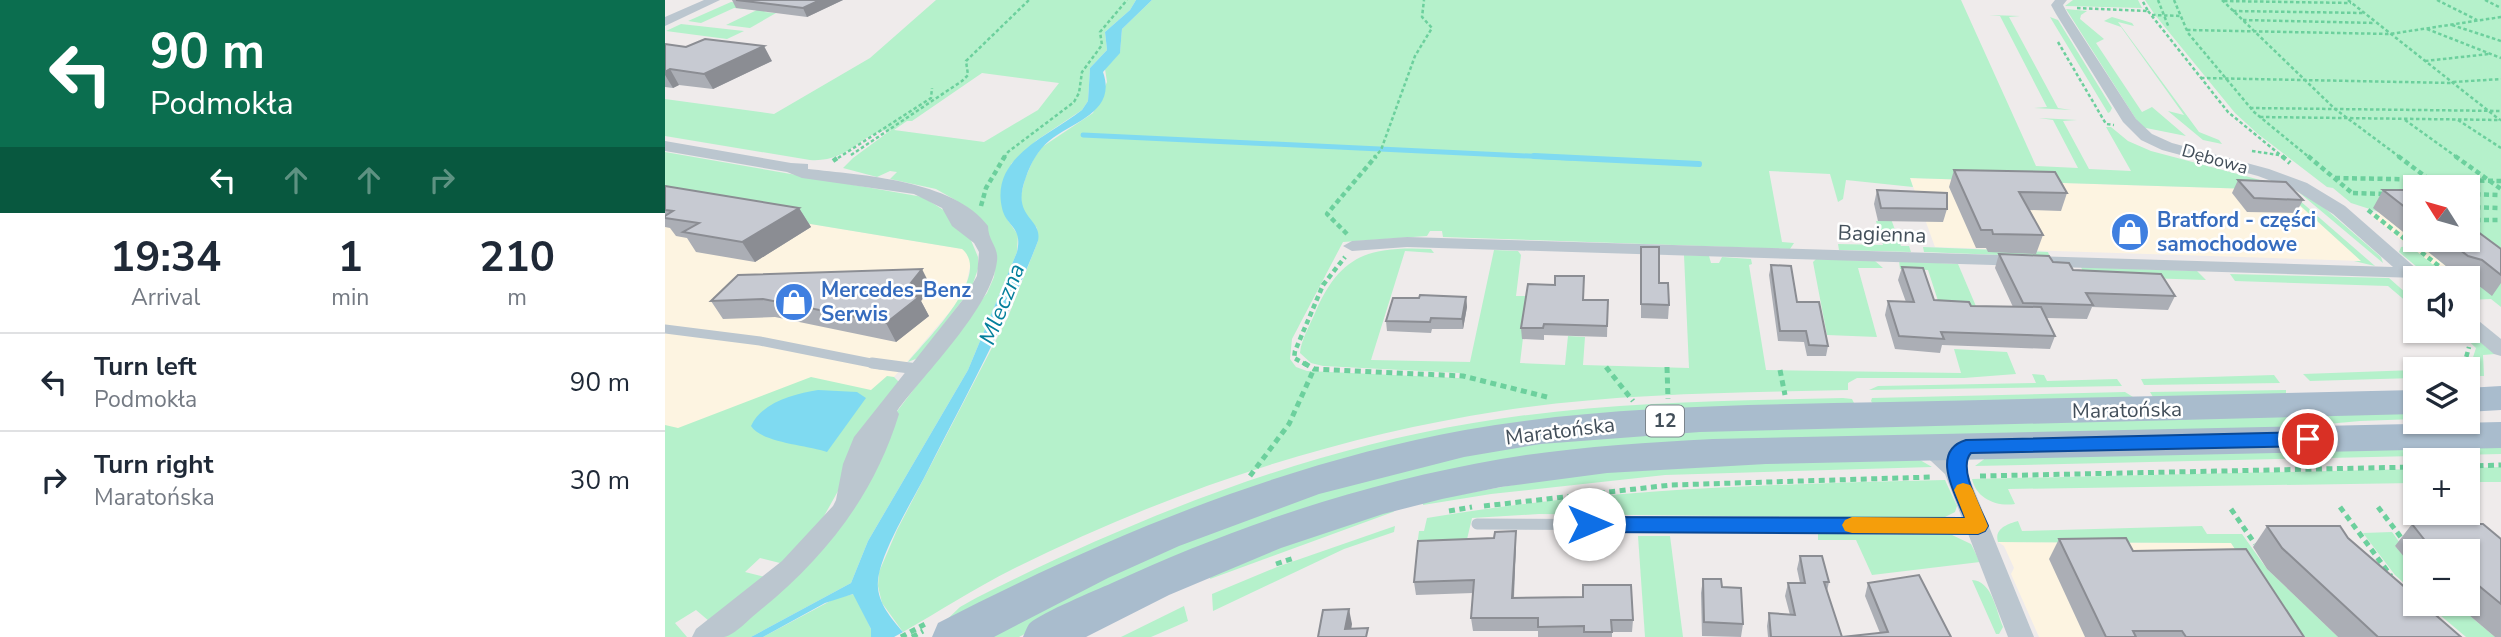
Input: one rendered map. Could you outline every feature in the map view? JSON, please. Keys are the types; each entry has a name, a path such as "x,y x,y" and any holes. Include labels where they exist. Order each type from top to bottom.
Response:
{"main road":[{"path":"2480,399 2501,398"},
{"name":"Maratońska","path":"941,629 1043,588 1099,561 1258,499 1395,458 1529,433 1609,424 1700,419 2403,402"},
{"name":"Maratońska","path":"1045,637 1156,583 1240,547 1315,520 1446,484 1501,473 1615,459 1706,453 1926,447 1960,464 2501,435"}],"street":[{"path":"665,22 714,0"},
{"name":"Dębowa","path":"2061,0 2057,5 2062,15 2126,118 2140,134 2161,144 2293,183 2319,196 2403,266"},
{"path":"665,146 791,168 823,177 864,180 919,190 949,205 961,226 976,227 989,259 986,277 967,310 889,406 873,462 848,500 812,546 787,571 757,598 705,637"},
{"name":"Bagienna","path":"1352,246 1408,242 2403,275"},
{"path":"2480,332 2501,349"},
{"path":"1960,464 1978,526 2021,637"}],"lane":[{"path":"665,329 760,341 886,366 917,369"},
{"path":"1478,524 1978,526"}],"path":[{"path":"855,153 962,81 968,75 966,61 1029,0"},
{"path":"976,227 1007,152 1074,102 1079,93 1077,83 1080,74 1102,45 1100,32 1126,0"},
{"path":"1425,0 1422,18 1431,27 1415,56 1381,150 1327,214 1347,234 1352,246 1322,285 1294,358 1314,369 1463,376 1548,397"},
{"path":"2142,0 2228,112 2279,155"},
{"path":"2158,0 2169,28"},
{"path":"2174,0 2187,30 2250,108 2353,193"},
{"path":"2437,0 2479,20"},
{"path":"2485,0 2501,8"},
{"path":"2222,1 2350,2 2501,120"},
{"path":"2222,1 2335,109 2423,175"},
{"path":"2085,9 2182,16"},
{"path":"2233,11 2364,13"},
{"path":"2187,30 2389,34 2501,17"},
{"path":"2242,20 2376,23"},
{"path":"2451,24 2501,41"},
{"path":"2425,29 2501,58"},
{"path":"2425,61 2490,54"},
{"path":"2201,78 2452,83 2501,79"},
{"path":"825,163 851,152 931,98 932,88"},
{"path":"2250,108 2501,111"},
{"path":"2259,117 2501,120"},
{"path":"2404,119 2501,189"},
{"path":"2458,120 2501,148"},
{"path":"2334,178 2403,180"},
{"path":"2480,181 2501,181"},
{"path":"2319,196 2390,194"},
{"path":"2480,194 2501,195"},
{"path":"2480,208 2501,208"},
{"path":"2480,220 2501,220"},
{"path":"1606,367 1633,401"},
{"path":"1667,367 1668,400"},
{"path":"1250,477 1289,424 1314,369"},
{"path":"1780,370 1786,395"},
{"path":"2480,459 2501,458"},
{"path":"1593,486 1960,464 2403,460"},
{"path":"1444,512 1517,500 1671,485 1960,464 2403,467"},
{"path":"2480,466 2501,465"},
{"path":"1449,504 1514,494"},
{"path":"2340,507 2389,575 2398,582"},
{"path":"2378,507 2403,539"},
{"path":"2231,509 2255,544"},
{"path":"2478,525 2482,530"},
{"path":"1292,552 1270,564 1305,554"},
{"path":"901,637 941,629"}],"shaded area":[{"name":"Bratford - części samochodowe","path":"1910,178 2283,190 2362,261 1935,247"},
{"path":"665,200 963,249 969,255 971,262 965,290 952,309 894,377 814,480 665,437"},
{"path":"2379,212 2403,231 2403,241 2371,215"},
{"path":"2416,252 2429,252 2446,266 2433,266"},
{"path":"1998,542 2231,543 2293,637 2039,637 2011,574 2014,568 2004,546"}],"green space":[{"path":"936,0 1136,0 1130,10 1105,32 1107,50 1090,68 1088,101 1082,110 1037,140 1011,164 1007,219 1018,235 1017,252 968,370 868,541 851,583 751,637 718,637 788,582 895,414 987,293 994,277 996,259 957,201 936,189 890,179 897,172 890,171 877,177 843,168 891,130 872,135 836,156 824,160 810,160 665,136 665,99 774,114 870,58","holes":["982,73 1059,83 1038,110 984,142 894,130 907,121 912,121"]},
{"path":"1152,0 1961,0 2036,166 2078,168 2053,120 2039,118 2077,120 2063,121 2089,169 2131,171 2106,127 2111,127 2128,141 2151,151 2264,181 2291,193 2375,266 2354,261 2361,261 2283,190 1910,178 1913,187 1846,180 1843,199 1838,202 1830,174 1769,171 1782,242 1794,243 1790,249 1443,237 1442,231 1430,231 1427,236 1343,242 1292,339 1290,359 1296,367 1307,371 1459,378 1460,373 1323,366 1311,363 1300,353 1325,293 1347,266 1374,252 1410,248 1431,249 1434,253 1405,251 1371,360 1470,362 1494,250 1518,251 1521,255 1516,296 1528,296 1520,363 1565,365 1568,336 1585,337 1583,365 1689,368 1684,255 1709,256 1711,263 1719,263 1722,257 1751,259 1752,264 1749,265 1766,370 1961,373 1954,349 2007,352 2016,374 1964,378 1857,378 1848,383 1848,390 1674,395 1543,405 1437,422 1374,436 1250,471 1129,516 1013,569 903,632 882,603 878,586 879,572 897,530 1008,317 1038,241 1037,228 1022,211 1021,195 1025,179 1042,147 1093,113 1107,82 1105,69 1120,52 1122,29"},
{"path":"2073,0 2138,0 2142,8 2065,6"},
{"path":"2145,0 2501,0 2501,307 2491,299 2480,299 2480,266 2446,266 2429,252 2480,252 2480,175 2403,175 2403,231 2379,212 2351,203 2333,188 2327,187 2235,113"},
{"path":"731,2 775,7 764,12 776,13 750,28 726,25 757,10 734,8 701,23 688,21"},
{"path":"2066,9 2087,11 2080,19 2104,39 2096,43 2142,112 2152,107 2186,136 2141,127"},
{"path":"1989,15 2020,16 2009,17 2058,108 2071,110 2034,108 2047,107 2000,16"},
{"path":"2050,17 2058,20 2112,108 2110,112 2108,113"},
{"path":"2112,17 2132,23 2134,26 2118,22 2199,132 2219,140 2222,144 2203,140 2168,111 2184,115 2121,27 2104,21"},
{"path":"681,24 744,31 727,39 666,31"},
{"path":"665,152 923,197 945,211 953,226 970,238 978,257 978,269 971,289 918,358 908,362 941,323 963,290 969,275 969,260 962,249 665,200"},
{"path":"2295,189 2320,204 2381,257 2383,263"},
{"path":"1891,219 1901,246 1909,246 1911,252 1839,250 1838,244 1883,245 1876,221"},
{"path":"1923,247 2048,252 2050,257 1924,252"},
{"path":"2401,247 2403,252 2417,252 2435,266 2416,266 2399,252"},
{"path":"1816,259 1875,261 1883,268 1858,268 1877,337 1827,335 1813,262"},
{"path":"1899,261 1958,264 1978,311 1941,310 1928,270 1900,269"},
{"path":"2081,267 2197,271 2206,280 2085,276"},
{"path":"2230,274 2389,278 2403,290 2403,299 2388,286 2235,281"},
{"path":"2480,342 2495,354 2483,355 2484,376 2480,376 2480,357 2473,357 2476,348 2471,343"},
{"path":"2403,370 2403,378 2310,381 2303,374"},
{"path":"2032,374 2044,375 2047,381 2117,379 2122,386 1869,390 1878,386 2036,383"},
{"path":"2274,375 2280,383 2144,385 2141,379"},
{"path":"887,376 894,377 899,382 819,525 788,560 780,563 760,558 745,572 765,577 709,621 696,610 675,623 687,637 665,637 665,425 678,428 811,377 871,390"},
{"path":"2286,390 2286,396 2153,397 2150,392"},
{"path":"2125,392 2133,397 1873,404 1871,401 1872,398"},
{"path":"1852,399 1854,403 1505,427 935,631 960,607 976,598 1095,541 1218,492 1344,451 1473,423 1565,411 1658,404"},
{"path":"2403,412 2403,419 2273,429 1568,452 1109,590 1019,637 978,637 1115,567 1325,489 1503,447 1677,430"},
{"path":"2501,445 2501,454 2480,454 2480,448 2403,448 2403,456 1975,466 1987,457"},
{"path":"1920,460 1932,467 1665,475 1491,494 1423,505 1423,502 1518,484 1644,468"},
{"path":"2501,467 2501,482 2480,482 2480,468"},
{"path":"2403,469 2403,483 2008,489 2015,504 2008,505 1982,496 1972,479"},
{"path":"1945,480 1957,506 1955,512 1943,518 1539,514 1472,518 1464,552 1416,554 1419,531 1424,531 1427,518 1491,508 1620,494"},
{"path":"1399,508 1210,579 1211,573 1273,548"},
{"path":"2018,521 2022,531 2202,526 2207,534 2242,534 2267,569 2338,637 2293,637 2231,543 1998,542 2000,530"},
{"path":"1395,526 1394,532 1344,549 1213,611 1212,594 1277,567"},
{"path":"2392,532 2402,546 2395,546 2403,555 2403,582 2395,575 2363,533"},
{"path":"1818,534 1952,535 1971,544 1980,562 1872,575 1856,540 1818,540"},
{"path":"1638,536 1670,536 1683,637 1645,637"},
{"path":"1972,580 1984,585 1989,591 2003,627 1999,634 1996,634"},
{"path":"854,594 871,629 871,637 763,637 836,598"},
{"path":"1184,606 1188,621 1151,637 1121,637"},
{"path":"2441,616 2470,616 2495,637 2466,637"}],"water":[{"name":"Mleczna","path":"1136,0 1152,0 1122,29 1120,53 1103,72 1106,86 1099,106 1049,141 1030,167 1022,191 1022,201 1036,227 1038,241 998,332 884,557 878,581 879,595 885,609 903,632 894,637 871,637 871,629 853,594 825,603 763,637 751,637 851,583 868,541 968,370 1017,252 1018,237 1002,208 1001,190 1005,174 1026,149 1082,110 1088,101 1090,68 1107,50 1105,32 1130,10"},
{"path":"818,390 857,392 866,398 827,452 775,440 757,432 751,426 763,411 780,400"}],"building":[{"path":"736,0 820,0 803,8"},
{"path":"705,39 764,46 704,74 670,69 665,72 665,44 686,47"},
{"path":"1954,170 2055,172 2067,193 2019,192 2043,235 1993,234 1992,230 1981,230"},
{"path":"2238,180 2286,182 2303,200 2254,198"},
{"path":"665,186 799,208 742,242 683,232 699,223 665,218 673,211 665,210"},
{"path":"1877,190 1947,193 1947,209 1881,208"},
{"path":"2383,190 2403,190 2403,206"},
{"path":"2480,233 2501,249 2501,275 2482,260 2463,252 2480,252"},
{"path":"1641,247 1659,247 1659,283 1668,283 1669,305 1641,304"},
{"path":"1999,254 2049,256 2053,262 2069,263 2073,270 2161,274 2175,296 2086,293 2093,305 2023,303"},
{"path":"1771,265 1791,266 1797,302 1819,302 1828,346 1809,345 1806,331 1780,331"},
{"path":"1902,267 1923,268 1934,300 1969,302 1971,306 2041,307 2055,336 1941,332 1944,339 1899,336 1888,301 1914,302"},
{"path":"922,269 902,294 919,297 886,323 763,299 711,301 738,275"},
{"path":"1555,276 1584,276 1583,300 1608,300 1607,326 1544,324 1543,328 1521,328 1528,284 1555,285"},
{"path":"1420,295 1466,297 1462,319 1431,318 1430,322 1386,321 1393,298 1419,298"},
{"path":"2483,524 2501,539 2501,604 2480,587 2480,539 2424,539 2413,525"},
{"path":"2267,526 2340,526 2348,538 2403,586 2403,616 2437,616 2461,637 2378,637 2282,548"},
{"path":"1516,531 1512,598 1583,597 1583,585 1631,585 1633,620 1611,620 1612,632 1584,632 1584,626 1538,627 1538,618 1471,618 1474,580 1414,582 1418,541 1494,538 1495,532"},
{"path":"2126,538 2133,551 2246,549 2304,637 2186,637 2182,631 2133,631 2136,637 2106,637 2059,539"},
{"path":"1800,556 1822,556 1829,582 1824,582 1842,637 1771,637 1769,613 1795,615 1788,583 1805,583"},
{"path":"1919,575 1951,637 1842,637 1888,632 1868,583"},
{"path":"1703,579 1721,579 1722,587 1741,588 1743,624 1704,622"},
{"path":"1349,609 1345,629 1368,628 1366,637 1318,637 1323,610"}],"waterway":[{"path":"1083,135 1571,158"},
{"path":"1534,156 1699,164"}],"slow traffic":[{"path":"1852,525 1978,526 1963,490"}],"place":[{"name":"Bratford - części samochodowe","path":"2130,232"},
{"name":"Mercedes-Benz Serwis","path":"794,302"}],"route":[{"path":"1589,524 1978,526 1955,470 1958,455 1966,446 2308,439"}]}
